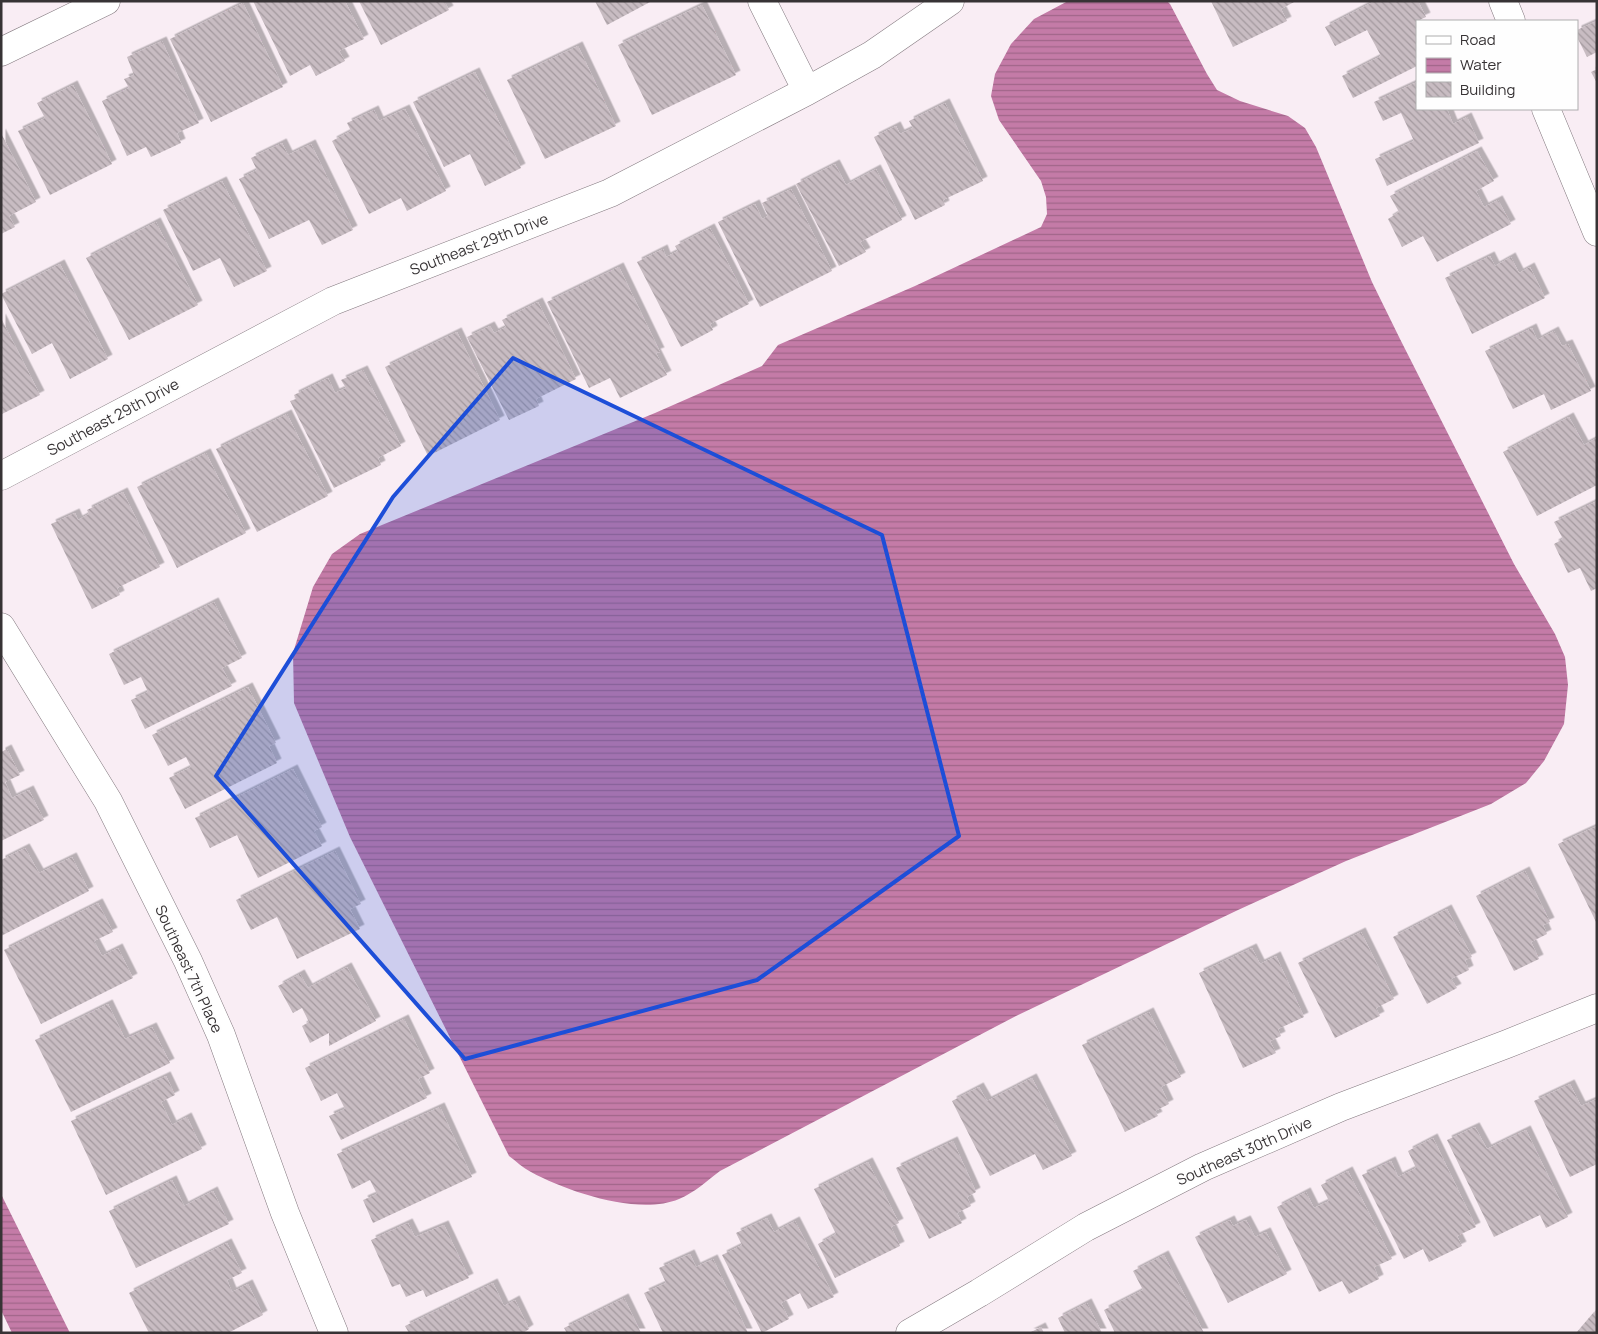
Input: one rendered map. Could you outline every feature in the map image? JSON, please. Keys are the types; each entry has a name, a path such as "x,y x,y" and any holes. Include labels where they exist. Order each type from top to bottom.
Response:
{"street":[{"path":"1,52 106,1"},
{"path":"762,1 807,91"},
{"name":"Southeast 29th Drive","path":"1,476 333,301 610,193 807,91 872,55 950,1"},
{"path":"1503,1 1511,20"},
{"path":"1546,110 1597,232"},
{"name":"Southeast 7th Place","path":"1,627 108,802 188,961 221,1035 285,1213 334,1333"},
{"name":"Southeast 30th Drive","path":"910,1333 980,1293 1086,1226 1203,1167 1341,1107 1597,1008"}],"highlighted area":[{"path":"513,358 882,535 959,836 757,980 465,1059 216,776 393,497"}],"water":[{"path":"1068,1 1167,1 1217,90 1240,101 1288,116 1305,128 1316,147 1372,282 1400,339 1514,564 1555,634 1565,657 1568,685 1564,724 1544,761 1526,783 1491,804 1346,861 1238,910 1016,1016 720,1171 695,1190 679,1199 663,1204 624,1203 584,1194 546,1180 509,1156 350,837 294,703 293,653 313,587 332,554 360,534 655,413 762,366 778,345 915,286 1041,227 1047,214 1046,197 1041,181 999,120 991,96 995,74 1011,44 1034,19"},
{"path":"1,1194 70,1333 12,1333 1,1310"}],"building":[{"path":"253,1 345,1 364,39 339,51 345,61 316,76 310,65 290,76"},
{"path":"359,1 444,1 449,10 381,45"},
{"path":"595,1 652,1 607,25"},
{"path":"1211,1 1296,1 1281,9 1287,21 1233,47"},
{"path":"1375,1 1418,1 1426,17 1415,22 1416,66 1353,98 1342,76 1381,56 1367,30 1335,46 1325,27"},
{"path":"243,3 283,87 211,122 170,39"},
{"path":"702,5 736,75 652,115 618,45"},
{"path":"1597,21 1597,52 1587,57 1578,39 1578,30"},
{"path":"162,41 199,123 177,133 181,143 151,157 146,147 127,156 102,101 129,88 124,79 134,75 127,57"},
{"path":"578,46 616,126 545,159 507,80"},
{"path":"1597,69 1597,83 1591,72"},
{"path":"475,72 521,168 485,186 470,154 444,167 413,102"},
{"path":"1416,82 1416,110 1447,110 1453,124 1467,117 1479,143 1387,186 1375,159 1414,141 1401,113 1383,121 1374,102"},
{"path":"73,85 112,164 50,195 18,131 45,118 37,103"},
{"path":"945,103 983,181 943,200 945,205 915,220 874,137 896,126 900,134 913,128 909,121"},
{"path":"405,109 446,191 407,211 401,198 369,214 332,141 351,131 347,123 374,110 379,121"},
{"path":"1,133 36,202 9,216 15,227 1,234"},
{"path":"282,143 288,155 311,144 353,230 322,245 309,220 269,239 239,179 257,170 251,158"},
{"path":"1477,151 1494,181 1476,191 1484,207 1498,200 1511,224 1437,262 1423,236 1402,247 1388,219 1399,212 1390,196"},
{"path":"835,164 846,185 876,169 902,220 860,242 866,252 839,266 796,184"},
{"path":"222,181 267,271 234,287 220,258 193,271 163,210"},
{"path":"791,189 832,271 760,307 718,222 755,204 762,219 768,216 762,203"},
{"path":"156,222 198,305 129,340 86,258"},
{"path":"710,228 749,304 710,324 713,330 681,347 637,262 663,249 666,257 678,251 675,246"},
{"path":"1490,256 1495,266 1511,257 1519,273 1530,267 1545,298 1472,334 1445,278"},
{"path":"60,264 108,359 70,379 52,343 32,354 1,294"},
{"path":"619,267 660,352 656,353 667,375 620,398 610,378 589,388 547,302"},
{"path":"538,302 576,379 536,399 539,406 509,420 467,337 490,326 494,333 506,327 502,320"},
{"path":"1,318 40,395 2,414 1,411"},
{"path":"1532,328 1537,340 1554,331 1562,346 1568,344 1591,391 1551,410 1544,394 1513,409 1485,351"},
{"path":"457,332 500,420 428,456 385,367"},
{"path":"363,370 401,446 378,458 381,465 334,488 290,401 296,399 294,395 328,378 335,393 346,388 341,380"},
{"path":"287,414 328,496 257,532 216,449"},
{"path":"1569,417 1584,445 1597,438 1597,485 1537,516 1503,452"},
{"path":"206,453 246,533 177,568 137,487"},
{"path":"123,492 160,567 117,588 120,595 92,609 51,524 75,513 78,520 89,514 87,510"},
{"path":"1597,501 1597,588 1591,591 1580,568 1568,573 1554,544 1563,539 1554,522"},
{"path":"214,602 242,658 222,668 232,686 145,729 131,700 148,692 141,677 124,685 109,654"},
{"path":"248,687 276,743 269,746 277,763 185,809 169,778 191,767 186,757 168,766 152,735"},
{"path":"7,749 20,775 5,782 12,798 29,790 44,820 1,841 1,752"},
{"path":"293,769 322,827 314,831 322,846 258,878 237,835 210,848 195,818"},
{"path":"1597,826 1597,924 1558,844"},
{"path":"25,848 39,873 72,857 89,891 1,936 1,860"},
{"path":"335,851 361,904 350,909 360,929 297,959 277,917 251,930 236,900"},
{"path":"1525,871 1550,922 1543,925 1547,934 1531,942 1539,959 1514,971 1476,896"},
{"path":"98,903 113,932 94,941 102,956 118,948 133,978 41,1024 4,950"},
{"path":"1447,909 1472,957 1465,960 1469,970 1451,979 1457,988 1427,1004 1393,937"},
{"path":"1361,932 1394,999 1376,1008 1380,1016 1335,1038 1298,963"},
{"path":"1252,948 1260,964 1276,956 1304,1017 1278,1029 1281,1036 1270,1041 1276,1053 1243,1068 1199,973"},
{"path":"347,967 376,1021 329,1046 329,1033 310,1043 302,1026 309,1022 302,1008 293,1013 278,986 300,974 308,988"},
{"path":"108,1004 125,1039 152,1027 170,1063 71,1112 35,1040"},
{"path":"1149,1012 1181,1077 1161,1087 1169,1104 1155,1111 1158,1116 1125,1132 1082,1045"},
{"path":"404,1019 430,1073 418,1079 427,1098 341,1140 329,1116 345,1109 337,1093 321,1101 305,1068"},
{"path":"166,1076 175,1095 161,1102 172,1125 187,1117 202,1149 106,1195 71,1121"},
{"path":"1032,1078 1072,1156 1043,1170 1035,1154 990,1176 952,1101 979,1087 987,1101"},
{"path":"1570,1084 1581,1106 1597,1099 1597,1164 1570,1177 1534,1101"},
{"path":"440,1107 472,1177 373,1223 363,1200 377,1194 370,1180 352,1189 337,1154"},
{"path":"1475,1127 1487,1149 1526,1130 1568,1217 1546,1228 1540,1215 1494,1237 1447,1140"},
{"path":"1433,1138 1476,1227 1457,1236 1462,1246 1429,1262 1423,1249 1404,1259 1362,1175 1391,1161 1398,1177 1416,1168 1408,1151"},
{"path":"953,1141 976,1192 967,1197 971,1206 957,1213 962,1223 929,1239 896,1168"},
{"path":"868,1162 899,1223 891,1227 900,1246 835,1278 818,1244 836,1234 814,1189"},
{"path":"1348,1171 1392,1259 1374,1267 1379,1279 1349,1294 1342,1281 1319,1292 1277,1207 1306,1192 1314,1208 1329,1201 1321,1185"},
{"path":"172,1180 184,1206 213,1191 229,1224 136,1268 109,1211"},
{"path":"767,1218 774,1232 795,1221 834,1297 808,1309 800,1293 781,1303 789,1319 762,1333 722,1255 742,1245 736,1233"},
{"path":"1230,1220 1233,1226 1246,1220 1255,1237 1266,1232 1287,1274 1228,1303 1195,1237"},
{"path":"408,1223 415,1237 444,1225 469,1278 426,1297 423,1290 406,1297 400,1284 392,1287 371,1240"},
{"path":"227,1243 242,1273 227,1280 232,1292 248,1284 263,1315 228,1333 149,1333 129,1293"},
{"path":"690,1254 696,1267 713,1259 748,1333 663,1333 644,1293 666,1283 659,1268"},
{"path":"1164,1255 1204,1333 1115,1333 1104,1310 1143,1290 1133,1271"},
{"path":"493,1283 504,1306 515,1300 529,1329 523,1333 409,1333 405,1326"},
{"path":"624,1298 641,1333 567,1333 564,1328"},
{"path":"1087,1303 1102,1333 1065,1333 1058,1318"},
{"path":"1594,1312 1597,1314 1597,1333 1576,1333"},
{"path":"1041,1327 1044,1333 1029,1333"}]}
